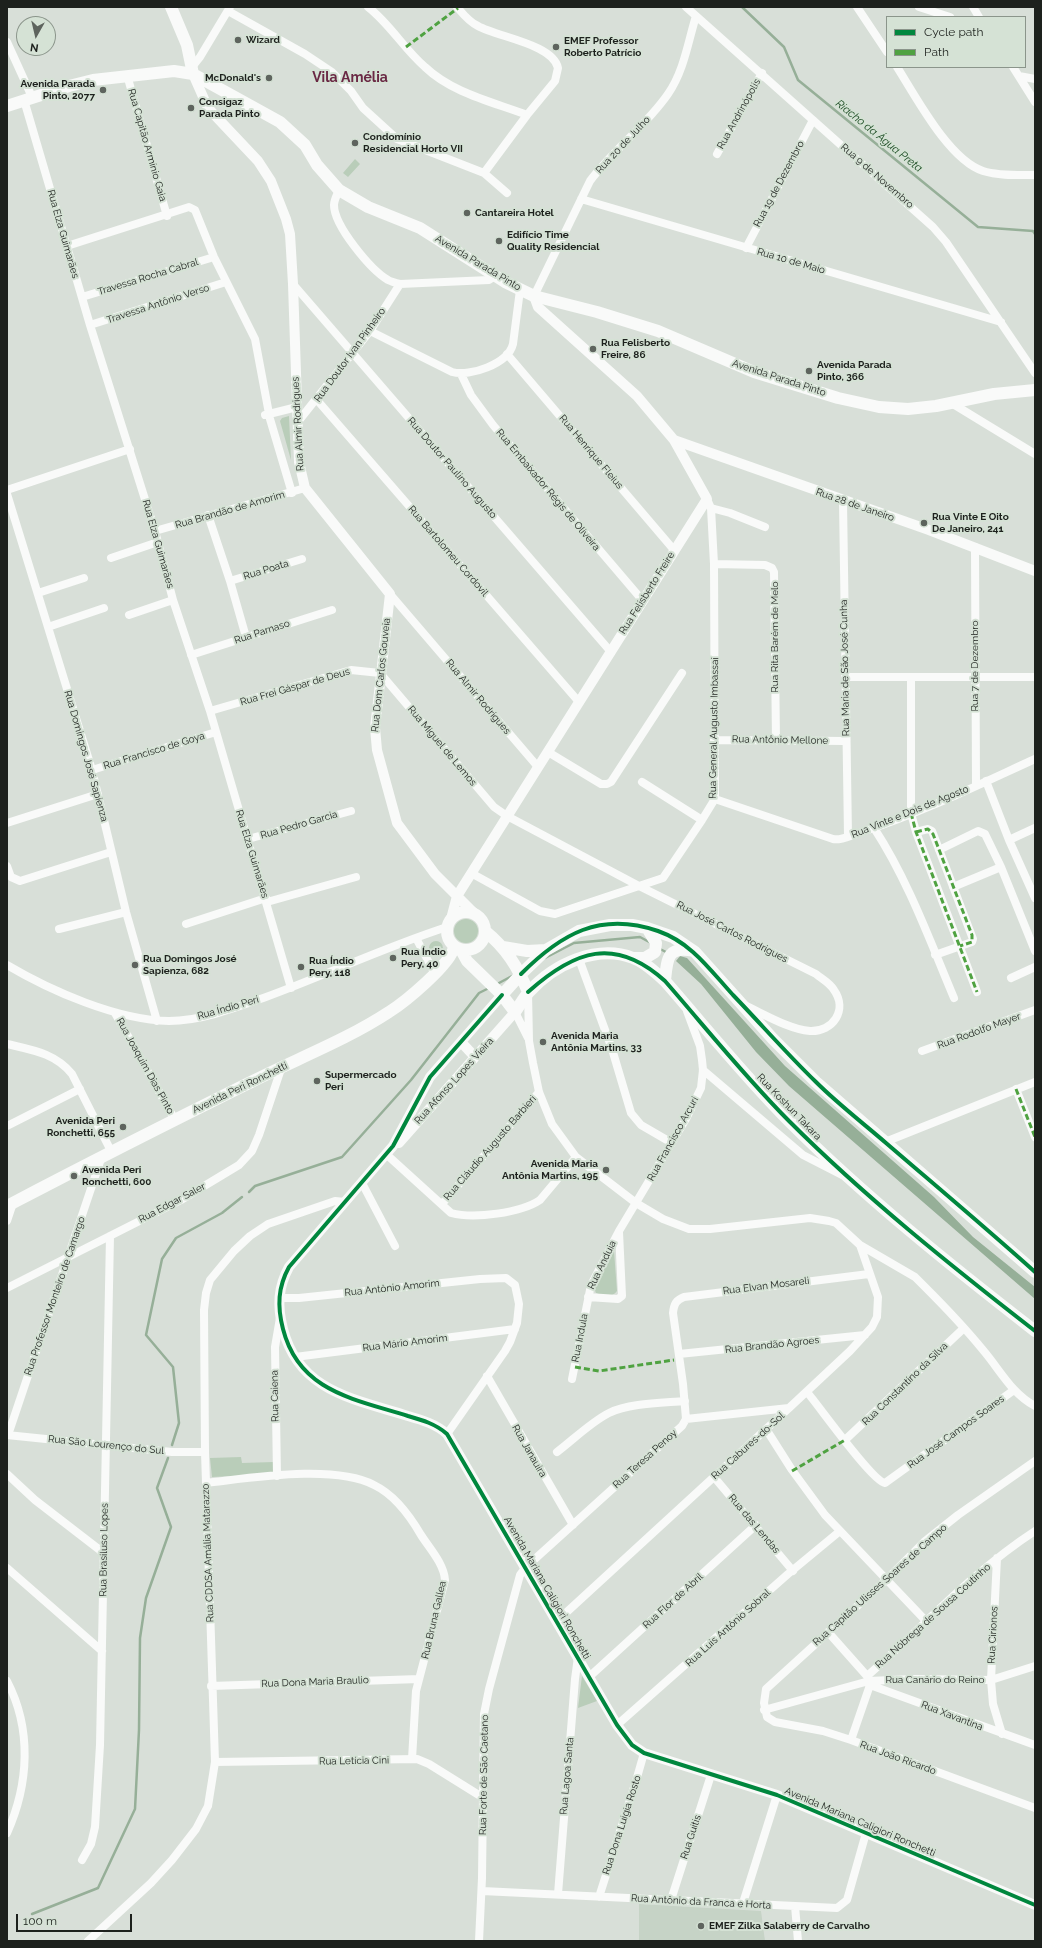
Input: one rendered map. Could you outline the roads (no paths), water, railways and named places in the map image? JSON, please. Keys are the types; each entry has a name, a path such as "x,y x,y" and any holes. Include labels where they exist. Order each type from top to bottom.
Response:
{"main road":[{"path":"171,7 189,52 192,71"},
{"name":"Avenida Parada Pinto","path":"7,106 28,98 93,80 127,75 192,71 280,122 305,145 317,165 339,190 368,207 420,228 495,276 534,296 597,312 658,331 754,372 838,398 879,407 908,409 952,404 994,394 1035,390"},
{"path":"515,1012 502,995 467,961 447,935 449,923 463,912 476,915 484,925 485,930 503,947 521,974 528,992"},
{"name":"Rua Afonso Lopes Vieira","path":"502,995 546,950 574,933 593,927 610,924 647,928 673,937 695,952"},
{"path":"634,958 645,958 654,952 656,943 647,928"},
{"path":"458,949 468,950 480,944 485,930"},
{"path":"503,947 527,951 546,950"},
{"name":"Avenida Peri Ronchetti","path":"10,1204 388,1013 435,974 458,949"},
{"path":"665,981 666,963 670,955 680,950 695,952 816,1082 1035,1272"},
{"name":"Rua Koshun Takara","path":"528,992 546,976 560,967 600,952 615,953 634,958 665,981 788,1120 851,1180 923,1241 1035,1331"},
{"name":"Rua Afonso Lopes Vieira","path":"515,1012 528,992"}],"street":[{"path":"368,7 387,25 424,67 438,78 469,94 527,115"},
{"path":"457,7 477,26 543,52 557,64 558,74 554,81 484,173"},
{"name":"Rua 9 de Novembro","path":"686,7 762,73 933,227 946,242 1035,373"},
{"path":"857,7 886,50"},
{"path":"919,7 947,16"},
{"path":"973,7 978,16"},
{"path":"192,71 229,9 305,54 332,72 351,91 363,108 397,139 484,173 507,193"},
{"name":"Rua 20 de Julho","path":"534,296 581,199 598,171 647,120 668,94 678,76 696,16"},
{"name":"Rua Elza Guimarães","path":"7,42 28,98 67,246 90,325 155,531 173,600 210,711 291,988"},
{"path":"189,52 204,50"},
{"path":"898,68 948,143 970,165 991,173 1035,176"},
{"path":"1014,68 1035,102"},
{"name":"Rua Almir Rodrigues","path":"192,71 208,108 258,161 271,181 286,219 290,234 293,284 297,423 301,475 305,488 390,594 538,767"},
{"name":"Rua Andrinópolis","path":"716,154 762,73"},
{"name":"Rua Capitão Armínio Gaia","path":"127,75 166,216"},
{"path":"1019,76 1035,79"},
{"name":"Rua 19 de Dezembro","path":"746,248 813,120"},
{"path":"339,190 335,200 335,211 350,239 377,271 389,280 400,284 489,280 495,276"},
{"name":"Rua 10 de Maio","path":"581,199 1001,322"},
{"path":"67,246 189,208 195,210 214,257 255,339 267,414 292,493"},
{"name":"Travessa Rocha Cabral","path":"82,296 214,257"},
{"name":"Travessa Antônio Verso","path":"90,325 226,282"},
{"name":"Rua Doutor Paulino Augusto","path":"293,284 611,652"},
{"name":"Rua Doutor Ivan Pinheiro","path":"297,423 317,400 352,352 370,331 400,284"},
{"path":"370,331 446,369 461,374 483,369 507,354 513,344 520,290"},
{"path":"534,296 538,307 637,396 674,440 709,503 765,527"},
{"name":"Rua Henrique Fleius","path":"507,354 674,550"},
{"name":"Rua Embaixador Régis de Oliveira","path":"461,374 471,395 493,425 643,600"},
{"name":"Rua Bartolomeu Cordovil","path":"317,400 579,702"},
{"path":"952,404 1035,454"},
{"path":"267,414 297,407"},
{"name":"Rua 28 de Janeiro","path":"674,440 975,547 1035,571"},
{"path":"7,490 130,449"},
{"name":"Rua Brandão de Amorim","path":"155,531 208,515 292,493 305,488"},
{"name":"Rua Domingos José Sapienza","path":"7,494 92,770 126,912 157,1020"},
{"name":"Rua Maria de São José Cunha","path":"843,501 848,836"},
{"name":"Rua Felisberto Freire","path":"449,923 457,896 471,873 674,550 709,503"},
{"name":"Rua General Augusto Imbassaí","path":"471,873 528,905 548,914 563,912 660,880 666,875 702,820 715,799 714,564 709,503"},
{"path":"208,515 230,581 246,637"},
{"path":"111,558 158,542"},
{"name":"Rua 7 de Dezembro","path":"975,547 976,785"},
{"name":"Rua Poata","path":"230,581 302,559"},
{"name":"Rua Rita Barém de Melo","path":"714,564 765,565 772,568 774,572 776,741"},
{"path":"38,593 84,578"},
{"name":"Rua Dom Carlos Gouveia","path":"390,594 380,673 375,739 394,814 402,831 425,862 476,915"},
{"path":"129,615 173,600"},
{"path":"48,627 104,608"},
{"name":"Rua Parnaso","path":"191,655 332,610"},
{"name":"Rua Frei Gáspar de Deus","path":"210,711 351,670 380,673"},
{"name":"Rua Miguel de Lemos","path":"380,673 491,805 507,816"},
{"path":"548,752 601,784 608,784 611,782 682,673"},
{"path":"845,677 1035,677"},
{"path":"911,678 911,813 916,832 977,992"},
{"name":"Rua Francisco de Goya","path":"92,770 216,732"},
{"name":"Rua Antônio Mellone","path":"714,740 846,741"},
{"name":"Rua Vinte e Dois de Agosto","path":"715,799 833,839 839,839 874,828 911,813 1035,759"},
{"path":"986,781 1008,840 1034,893"},
{"path":"642,782 702,820"},
{"path":"7,823 98,794"},
{"name":"Rua Pedro Garcia","path":"248,839 351,811"},
{"name":"Rua José Carlos Rodrigues","path":"507,816 640,886 816,974 835,990 839,1014 836,1019 824,1030 808,1031 796,1028 741,1003"},
{"path":"874,828 887,849 936,955 954,998"},
{"path":"1008,840 1035,828"},
{"path":"916,832 930,829 973,939 972,942 936,955"},
{"path":"939,850 978,831 982,831 985,834 1001,867 1035,951"},
{"path":"7,866 11,876 20,880 111,852"},
{"path":"953,887 1001,867"},
{"path":"186,924 266,900 356,877"},
{"path":"60,929 126,912"},
{"name":"Rua Índio Peri","path":"7,965 40,984 115,1013 157,1020 189,1020 291,988 416,938 449,923"},
{"path":"416,938 435,974"},
{"path":"579,959 612,1049 631,1113 641,1125 672,1143"},
{"path":"1010,978 1035,967"},
{"path":"528,992 529,1041 539,1092 552,1124 576,1157 636,1203 679,1227 689,1229 710,1229 820,1219 836,1223 860,1245 915,1277 964,1328 1021,1398 1035,1406"},
{"name":"Rua Afonso Lopes Vieira","path":"393,1146 430,1077 502,995"},
{"name":"Rua Francisco Arcuri","path":"636,1203 697,1099 701,1088 703,1070 700,1046 684,1003"},
{"name":"Rua Rodolfo Mayer","path":"922,1051 1035,1010"},
{"path":"515,1012 529,1041"},
{"name":"Rua Afonso Lopes Vieira","path":"393,1146 401,1141 515,1012"},
{"name":"Rua Joaquim Dias Pinto","path":"115,1013 175,1120"},
{"path":"461,1042 475,1057"},
{"path":"8,1045 34,1049 60,1062 72,1074 80,1089 107,1154"},
{"name":"Rua Edgar Saler","path":"7,1288 67,1259 181,1200 239,1165 252,1151 260,1135 282,1066"},
{"path":"703,1070 802,1155 851,1180"},
{"path":"885,1142 1035,1082"},
{"path":"7,1126 80,1089"},
{"path":"1016,1089 1035,1137"},
{"name":"Rua Cláudio Augusto Barbieri","path":"442,1204 539,1092"},
{"name":"Avenida Mariana Caligiori Ronchetti","path":"393,1146 289,1266 284,1276 279,1298 280,1318 284,1335 294,1357 312,1378 331,1391 350,1399 424,1421 438,1427 447,1434 618,1725 632,1745 644,1753 777,1795 1035,1905"},
{"name":"Rua Professor Monteiro de Camargo","path":"8,1435 67,1259 107,1154"},
{"path":"386,1154 451,1213 468,1216 529,1206 540,1200 576,1157"},
{"path":"362,1183 395,1246"},
{"name":"Rua CDDSA Amália Matarazzo","path":"88,1941 151,1883 172,1860 196,1828 208,1806 215,1762 211,1686 209,1542 205,1452 204,1310 210,1280 234,1251 250,1236 268,1224 335,1201 345,1202"},
{"name":"Rua Anduia","path":"619,1231 622,1296 618,1299 588,1297 591,1285 619,1231 636,1203"},
{"path":"7,1221 10,1204"},
{"name":"Rua Brasiluso Lopes","path":"82,1860 91,1844 95,1827 100,1745 105,1554 110,1236"},
{"name":"Rua Cabures-do-Sol","path":"557,1621 790,1408 865,1335 877,1317 879,1309 878,1297 860,1245"},
{"name":"Rua Elvan Mosareli","path":"679,1354 673,1313 675,1303 684,1297 869,1274"},
{"name":"Rua Antônio Amorim","path":"279,1298 299,1298 406,1285 506,1278 515,1285 517,1292 518,1314 516,1329"},
{"name":"Rua Indula","path":"572,1379 588,1297"},
{"name":"Rua Caiena","path":"277,1476 275,1347 280,1318"},
{"name":"Rua Constantino da Silva","path":"846,1440 964,1328"},
{"path":"447,1434 505,1351 516,1329"},
{"name":"Rua Mário Amorim","path":"294,1357 516,1329"},
{"name":"Rua Brandão Agroes","path":"679,1354 865,1335"},
{"path":"679,1354 686,1419 790,1408"},
{"name":"Rua Janauira","path":"487,1376 572,1525"},
{"name":"Rua José Campos Soares","path":"846,1440 858,1458 881,1482 888,1482 1014,1390"},
{"path":"807,1392 846,1440"},
{"path":"557,1452 597,1421 616,1410 685,1401"},
{"name":"Rua Teresa Penoy","path":"526,1568 682,1426 686,1419"},
{"path":"766,1429 813,1500 840,1531 926,1621"},
{"name":"Rua São Lourenço do Sul","path":"8,1435 172,1452 205,1452"},
{"name":"Rua Capitão Ulisses Soares de Campo","path":"764,1710 764,1697 766,1689 887,1580 924,1542 958,1515 1035,1462"},
{"path":"7,1474 35,1500 105,1554"},
{"name":"Rua Bruna Gallea","path":"206,1483 277,1476 337,1475 375,1485 392,1498 414,1523 443,1569 445,1580 415,1699 412,1759"},
{"name":"Rua das Lendas","path":"714,1477 756,1525 793,1571"},
{"name":"Rua Flor de Abril","path":"590,1677 756,1525"},
{"name":"Rua Luis Antônio Sobral","path":"618,1725 840,1531"},
{"name":"Rua Nóbrega de Sousa Coutinho","path":"851,1740 869,1681 926,1621 997,1558 1035,1531"},
{"name":"Rua Cirionos","path":"997,1558 991,1680 993,1704 1002,1734"},
{"path":"7,1568 102,1651"},
{"name":"Rua Forte de São Caetano","path":"479,1941 482,1891 484,1714 517,1582 526,1568"},
{"name":"Rua Xavantina","path":"828,1632 869,1681 1002,1734 1035,1745"},
{"name":"Rua Lagoa Santa","path":"558,1894 578,1657"},
{"name":"Rua Canário do Reino","path":"764,1710 869,1681 912,1679 991,1680 1035,1666"},
{"name":"Rua Dona Maria Braulio","path":"211,1686 419,1679"},
{"path":"7,1681 23,1723 25,1761 15,1813 7,1833"},
{"name":"Rua João Ricardo","path":"764,1710 767,1717 775,1722 823,1731 851,1740 1035,1808"},
{"name":"Rua Dona Luigia Rosto","path":"599,1897 644,1753"},
{"name":"Rua Letícia Cini","path":"215,1762 412,1759 429,1764 482,1797"},
{"name":"Rua Guitis","path":"671,1900 711,1775"},
{"path":"743,1903 777,1795"},
{"name":"Rua Antônio da Franca e Horta","path":"482,1891 837,1908 843,1905 847,1900 866,1833"},
{"path":"795,1906 798,1941"}],"waterway":[{"name":"Riacho da Água Preta","path":"742,7 784,47 798,80 978,227 1033,231 1035,234"},
{"path":"545,958 574,943 640,937 651,943"},
{"path":"658,948 668,953"},
{"path":"499,983 512,976"},
{"path":"249,1192 255,1186 342,1157 411,1080 479,993 487,989"},
{"path":"172,1445 179,1423 173,1367 146,1335 162,1259 176,1238 222,1213 242,1197"},
{"path":"32,1914 98,1888 135,1809 139,1730 140,1638 146,1598 171,1527 157,1488 168,1458"}],"place":[{"name":"Wizard","path":"238,40"},
{"name":"EMEF Professor Roberto Patrício","path":"556,47"},
{"name":"McDonald's","path":"269,78"},
{"name":"Avenida Parada Pinto, 2077","path":"103,90"},
{"name":"Consigaz Parada Pinto","path":"191,108"},
{"name":"Condomínio Residencial Horto VII","path":"355,143"},
{"name":"Cantareira Hotel","path":"467,213"},
{"name":"Edifício Time Quality Residencial","path":"499,241"},
{"name":"Rua Felisberto Freire, 86","path":"593,349"},
{"name":"Avenida Parada Pinto, 366","path":"809,371"},
{"name":"Rua Vinte E Oito De Janeiro, 241","path":"924,523"},
{"name":"Rua Índio Pery, 40","path":"393,958"},
{"name":"Rua Domingos José Sapienza, 682","path":"135,965"},
{"name":"Rua Índio Pery, 118","path":"301,967"},
{"name":"Avenida Maria Antônia Martins, 33","path":"543,1042"},
{"name":"Supermercado Peri","path":"317,1081"},
{"name":"Avenida Peri Ronchetti, 655","path":"123,1127"},
{"name":"Avenida Maria Antônia Martins, 195","path":"606,1170"},
{"name":"Avenida Peri Ronchetti, 600","path":"74,1176"},
{"name":"EMEF Zilka Salaberry de Carvalho","path":"701,1926"}],"district":[{"name":"Vila Amélia","path":"350,78"}]}
